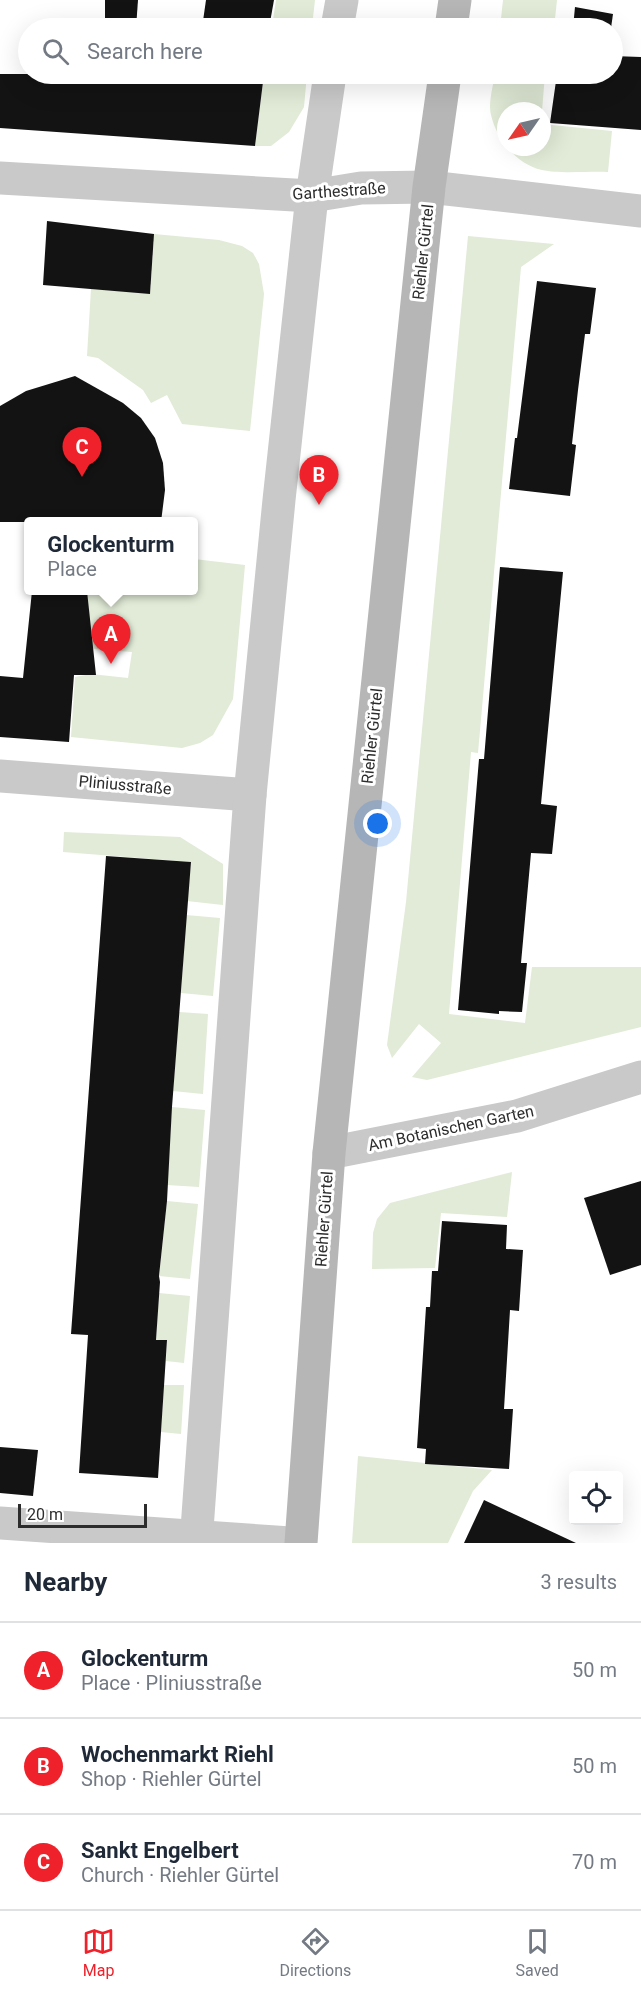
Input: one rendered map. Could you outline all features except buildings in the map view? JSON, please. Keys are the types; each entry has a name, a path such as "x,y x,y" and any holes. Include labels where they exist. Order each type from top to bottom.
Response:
{"street":[{"path":"339,18 342,0"},
{"path":"452,18 455,0"},
{"path":"196,1540 250,795 281,476 312,196 329,84"},
{"name":"Riehler Gürtel","path":"301,1543 328,1153 429,187 444,84"},
{"name":"Garthestraße","path":"0,178 312,196 361,188 429,187 641,211"},
{"name":"Pliniusstraße","path":"0,776 250,795"},
{"name":"Am Botanischen Garten","path":"328,1153 517,1116 641,1077"},
{"path":"0,1523 196,1540 290,1543"}],"green space":[{"path":"276,0 315,0 313,18 273,18"},
{"path":"503,0 557,0 555,18 501,18"},
{"path":"263,84 306,84 304,107 289,132 271,146 255,146"},
{"path":"493,84 544,84 543,102 497,102 497,131 490,111"},
{"path":"551,125 612,131 608,172 542,170 516,157 551,156"},
{"path":"154,234 219,240 242,246 253,253 259,264 264,294 250,431 182,424 167,395 151,403 143,390 98,358 87,356 91,289 150,293"},
{"path":"468,236 554,244 521,267 478,753 471,752 449,1014 525,1023 532,967 641,967 641,1027 427,1080 412,1077 441,1043 419,1024 392,1058 387,1045 406,902"},
{"path":"198,559 245,565 233,699 213,735 200,743 182,748 71,737 75,677 91,674 128,678 132,652 95,649 73,644 79,595 198,595"},
{"path":"64,832 180,837 223,864 223,905 187,901 191,862 63,852"},
{"path":"186,915 220,918 213,996 181,993"},
{"path":"179,1012 208,1014 203,1094 173,1091"},
{"path":"172,1107 205,1110 199,1187 167,1185"},
{"path":"512,1172 507,1217 441,1213 435,1268 372,1269 373,1233 377,1219 390,1203"},
{"path":"167,1201 198,1204 190,1279 159,1276"},
{"path":"159,1293 190,1296 184,1363 166,1361 167,1340 156,1340"},
{"path":"164,1385 184,1385 181,1434 161,1432"},
{"path":"358,1456 492,1470 473,1491 448,1543 352,1543"}],"place":[{"name":"Sankt Engelbert","path":"82,477"},
{"name":"Wochenmarkt Riehl","path":"319,505"},
{"name":"Glockenturm","path":"111,664"}]}
